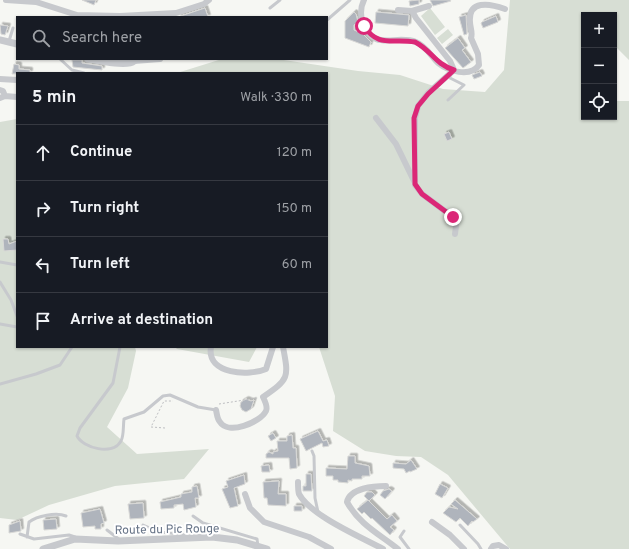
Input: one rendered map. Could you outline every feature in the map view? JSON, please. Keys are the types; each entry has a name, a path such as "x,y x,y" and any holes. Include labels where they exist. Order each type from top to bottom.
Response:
{"street":[{"path":"6,0 36,2 77,15 120,16 176,13 209,0"},
{"path":"364,0 361,6 361,19 373,38 385,41 415,42 420,44 444,67 452,71 468,72 479,65 478,54 471,38 472,33 470,14 474,6 480,2 486,2 505,9"},
{"path":"398,10 412,11 429,6"},
{"path":"412,11 450,61 452,71"},
{"path":"0,40 16,44"},
{"path":"96,60 120,63 131,63 134,60 147,60"},
{"path":"415,184 414,118 418,106 452,71"},
{"path":"0,79 16,80"},
{"path":"0,90 3,91 2,97 16,97"},
{"path":"376,118 396,144 415,184 422,194 453,217 456,226 455,234"},
{"path":"211,348 210,351 215,363 224,370 256,373 266,369 273,348"},
{"path":"215,407 220,423 225,427 233,429 253,422 266,411 263,396 283,383 286,366 283,348"},
{"path":"298,482 299,493 318,512 334,524 383,549"},
{"path":"386,486 365,488 351,495 348,502 354,514 364,525 398,549"},
{"path":"245,494 250,508 264,522 309,537 331,549"},
{"path":"432,522 450,535 464,549"},
{"name":"Route du Pic Rouge","path":"43,549 75,539 121,541 190,538 228,539 267,549"},
{"path":"491,549 493,546 500,545 506,549"}],"lane":[{"path":"270,8 280,0"},
{"path":"328,19 350,0"},
{"path":"9,41 13,28"},
{"path":"61,60 72,70 80,72"},
{"path":"448,100 464,85 450,78 452,71"},
{"path":"0,262 16,265"},
{"path":"0,282 11,300 16,313"},
{"path":"0,324 16,327"},
{"path":"0,384 36,374 60,365 71,348"},
{"path":"120,348 114,383 80,428 77,436 80,442 94,448 111,448 118,445 121,440 124,419 144,412 163,396 170,395 198,407 215,407"},
{"path":"312,451 315,461 315,498 318,512"},
{"path":"27,537 28,522 35,518 58,514 66,516"},
{"path":"193,516 203,523 254,538 258,541 258,546"},
{"path":"143,524 159,532 181,534 190,538"},
{"path":"460,525 481,549"},
{"path":"107,530 121,541"},
{"path":"404,530 400,537 409,549"},
{"path":"20,534 27,537 41,538 69,535 75,537 75,539"}],"path":[{"path":"215,407 263,396"},
{"path":"165,428 151,427 164,402 181,400"}],"shaded area":[{"path":"510,0 629,0 629,60 617,48 617,12 581,12 581,120 617,120 617,101 629,101 629,549 510,549 448,475 421,457 396,456 365,451 333,431 335,396 319,348 328,348 328,72 180,72 219,60 284,60 358,71 400,75 443,89 485,92 504,70"},
{"path":"430,8 445,27 435,35 421,16"},
{"path":"448,29 453,35 442,44 437,38"},
{"path":"16,119 16,348 135,348 136,351 128,388 107,427 137,454 209,449 184,479 115,486 49,505 17,520 0,518 0,122"},
{"path":"176,348 256,348 249,362"}],"building":[{"path":"82,0 96,0 94,5"},
{"path":"419,0 419,4 410,6 409,1"},
{"path":"430,0 450,0 451,1 433,6"},
{"path":"205,8 208,16 181,16"},
{"path":"354,12 358,22 354,25 354,30 363,34 371,42 369,47 345,38 345,21"},
{"path":"376,12 409,15 408,26 375,23"},
{"path":"466,15 467,34 464,35 459,17"},
{"path":"496,16 498,22 483,28 482,22"},
{"path":"0,25 8,26 5,35 1,34"},
{"path":"458,38 465,48 462,50 471,62 463,68 445,48"},
{"path":"72,60 82,60 82,63 102,66 102,70 73,67"},
{"path":"14,64 19,65 19,69 30,70 30,72 16,72 16,74 12,74"},
{"path":"480,72 482,76 474,79 472,75"},
{"path":"449,132 452,139 447,141 444,134"},
{"path":"3,239 8,239 9,244 16,241 16,250 4,251"},
{"path":"246,399 251,401 254,400 251,409 246,412 242,410 240,406 241,402"},
{"path":"318,431 323,441 327,440 329,446 323,447 322,443 306,451 300,439"},
{"path":"273,433 276,438 271,441 268,436"},
{"path":"292,435 293,448 296,448 297,468 290,469 289,458 266,458 266,454 269,452 273,454 273,452 278,451 277,441 287,441 287,436"},
{"path":"348,456 355,456 355,463 369,466 370,476 362,476 362,479 352,479 352,481 348,480 348,483 333,480 333,476 326,476 326,468 347,469"},
{"path":"411,460 417,469 406,473 404,469 393,468 393,463 406,464"},
{"path":"269,465 270,472 262,472 261,466"},
{"path":"306,474 311,474 312,491 303,491 303,486 306,486"},
{"path":"244,475 245,484 234,488 238,506 230,508 222,489 228,487 226,481"},
{"path":"279,481 278,494 286,494 286,506 268,505 267,498 264,498 263,482"},
{"path":"440,484 448,488 442,498 435,494"},
{"path":"197,486 199,498 195,498 196,507 184,510 183,504 174,505 174,508 161,509 160,502 181,497 181,494 192,492 192,487"},
{"path":"389,489 392,491 385,499 380,495 383,491"},
{"path":"367,492 372,492 375,495 369,501 364,496"},
{"path":"368,500 387,519 392,515 397,521 390,527 394,530 390,535 372,518 371,519 364,512 362,514 357,509"},
{"path":"455,500 477,519 473,522 472,521 468,526 460,518 456,522 443,513 449,507 458,509 451,504"},
{"path":"143,503 144,518 130,519 128,504"},
{"path":"294,506 302,506 302,511 294,511"},
{"path":"100,509 104,523 101,524 101,529 95,529 95,526 83,527 81,513"},
{"path":"56,519 57,529 44,530 43,520"},
{"path":"20,521 21,531 9,533 9,525"}],"route":[{"path":"364,26 373,38 379,40 409,41 420,44 437,62 444,67 454,70 428,94 418,106 414,118 415,184 422,194 453,217"}]}
